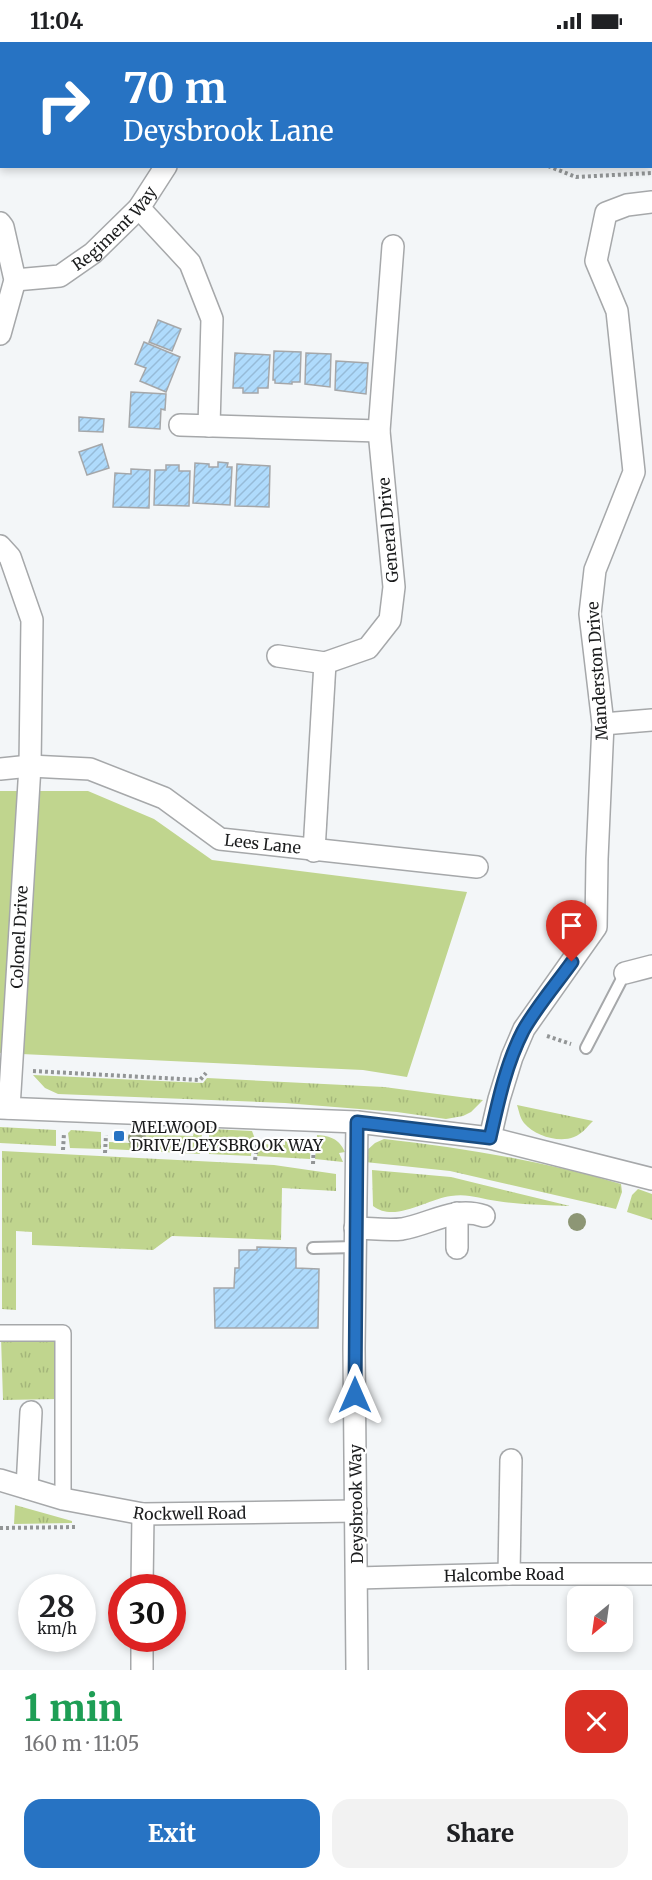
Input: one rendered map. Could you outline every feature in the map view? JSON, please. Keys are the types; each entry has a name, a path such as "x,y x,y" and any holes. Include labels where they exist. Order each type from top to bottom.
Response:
{"street":[{"name":"Regiment Way","path":"15,280 60,276 93,253 139,208 165,168"},
{"name":"Manderston Drive","path":"490,1138 512,1057 524,1029 596,927 603,724 590,614 595,570 643,470 617,311 596,261 606,213 627,205 652,202"},
{"path":"139,208 190,263 212,319 209,426"},
{"path":"0,223 3,227 15,280 0,334"},
{"name":"General Drive","path":"278,656 325,663 368,648 390,620 394,587 379,431 393,246"},
{"path":"180,425 379,431"},
{"name":"Colonel Drive","path":"0,546 10,557 32,620 30,766 11,1070 5,1108"},
{"path":"314,850 325,663"},
{"path":"603,724 652,720"},
{"path":"0,769 30,766"},
{"name":"Lees Lane","path":"30,766 90,769 164,798 220,839 477,867"},
{"path":"625,973 652,966"},
{"path":"5,1108 357,1122 490,1138 652,1179"},
{"name":"Deysbrook Way","path":"357,1122 355,1238 357,1670"},
{"path":"355,1238 401,1229 457,1213 473,1212 484,1216"},
{"path":"457,1213 457,1248"},
{"path":"0,1333 63,1333 63,1499"},
{"path":"27,1488 32,1412"},
{"path":"509,1574 511,1460"},
{"name":"Rockwell Road","path":"0,1480 63,1499 143,1515 356,1511"},
{"path":"142,1574 143,1515"},
{"name":"Halcombe Road","path":"357,1578 509,1574 652,1574"},
{"path":"142,1652 142,1670"}],"lane":[{"path":"586,1048 625,973"},
{"path":"313,1248 355,1238"}],"path":[{"path":"553,168 576,177 652,174"},
{"path":"524,1029 586,1048"},
{"path":"11,1070 200,1080 206,1073"},
{"path":"105,1153 106,1135"},
{"path":"0,1528 79,1527"}],"green space":[{"path":"0,791 88,791 154,819 212,860 467,892 407,1077 363,1070 0,1053"},
{"path":"33,1075 203,1083 207,1078 384,1087 483,1100 471,1112 446,1119 397,1112 285,1103 58,1094 45,1088"},
{"path":"517,1105 593,1121 577,1136 568,1139 554,1139 529,1128 524,1123"},
{"path":"0,1127 56,1130 56,1146 0,1143"},
{"path":"195,1128 202,1133 200,1154 109,1149 109,1142 130,1143 132,1134 193,1136"},
{"path":"212,1129 252,1131 255,1139 252,1143 251,1156 209,1154 209,1132"},
{"path":"71,1130 101,1132 101,1149 70,1148 68,1133"},
{"path":"317,1135 330,1137 340,1144 345,1152 339,1153 343,1162 315,1159"},
{"path":"285,1139 311,1141 310,1159 257,1156 259,1144 285,1145"},
{"path":"384,1139 474,1151 533,1162 621,1184 622,1192 616,1209 450,1171 365,1162 365,1152"},
{"path":"2,1151 274,1165 336,1174 336,1191 282,1188 281,1240 172,1236 153,1250 32,1245 32,1232 16,1231 16,1310 2,1309"},
{"path":"372,1170 451,1177 570,1206 515,1203 457,1195 401,1211 382,1211 373,1206"},
{"path":"638,1189 652,1194 652,1220 627,1212 632,1195"},
{"path":"56,1336 59,1399 3,1400 1,1337"},
{"path":"15,1505 72,1521 72,1523 14,1524"}],"building":[{"path":"158,320 181,329 172,351 149,342"},
{"path":"144,342 180,357 166,392 140,381 146,368 135,364"},
{"path":"274,351 301,352 300,382 275,383 273,380"},
{"path":"235,353 270,355 268,388 258,388 258,393 243,393 243,388 233,388"},
{"path":"306,353 331,354 330,387 305,384"},
{"path":"336,361 368,363 366,394 335,390"},
{"path":"131,392 166,394 165,410 161,409 160,429 129,427"},
{"path":"79,417 104,419 103,432 79,431"},
{"path":"102,444 109,468 87,475 79,452"},
{"path":"218,462 228,463 227,467 232,467 230,505 193,503 195,463 218,467"},
{"path":"237,464 270,466 269,507 235,506"},
{"path":"166,465 179,465 179,471 190,471 189,506 154,505 155,470 166,470"},
{"path":"131,469 150,470 149,508 113,507 115,473 131,474"},
{"path":"257,1247 296,1248 296,1268 319,1269 318,1328 215,1328 214,1288 234,1288 235,1268 239,1268 239,1250 257,1250"}],"place":[{"name":"MELWOOD DRIVE/DEYSBROOK WAY","path":"119,1136"}],"route":[{"path":"355,1395 357,1122 490,1138 512,1057 524,1029 572,962"}]}
